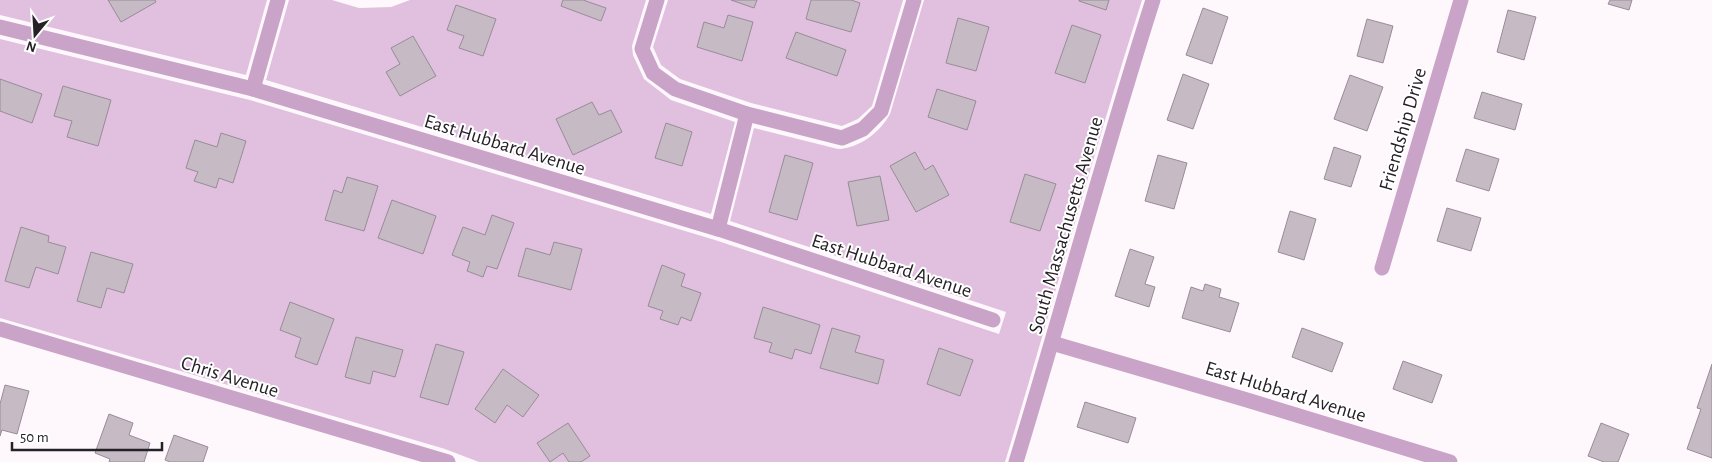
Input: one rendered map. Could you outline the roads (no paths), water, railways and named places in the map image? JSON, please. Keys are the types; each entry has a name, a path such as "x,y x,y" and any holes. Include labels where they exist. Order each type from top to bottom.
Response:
{"street":[{"path":"253,89 278,0"},
{"path":"657,0 642,49 653,73 675,89 747,114 842,138 863,129 880,112 914,0"},
{"name":"South Massachusetts Avenue","path":"1016,462 1052,343 1119,106 1153,0"},
{"name":"Friendship Drive","path":"1382,268 1461,0"},
{"name":"East Hubbard Avenue","path":"0,27 253,89 718,229 993,320"},
{"path":"718,229 747,114"},
{"name":"Chris Avenue","path":"0,329 448,462"},
{"name":"East Hubbard Avenue","path":"1052,343 1450,462"}]}
